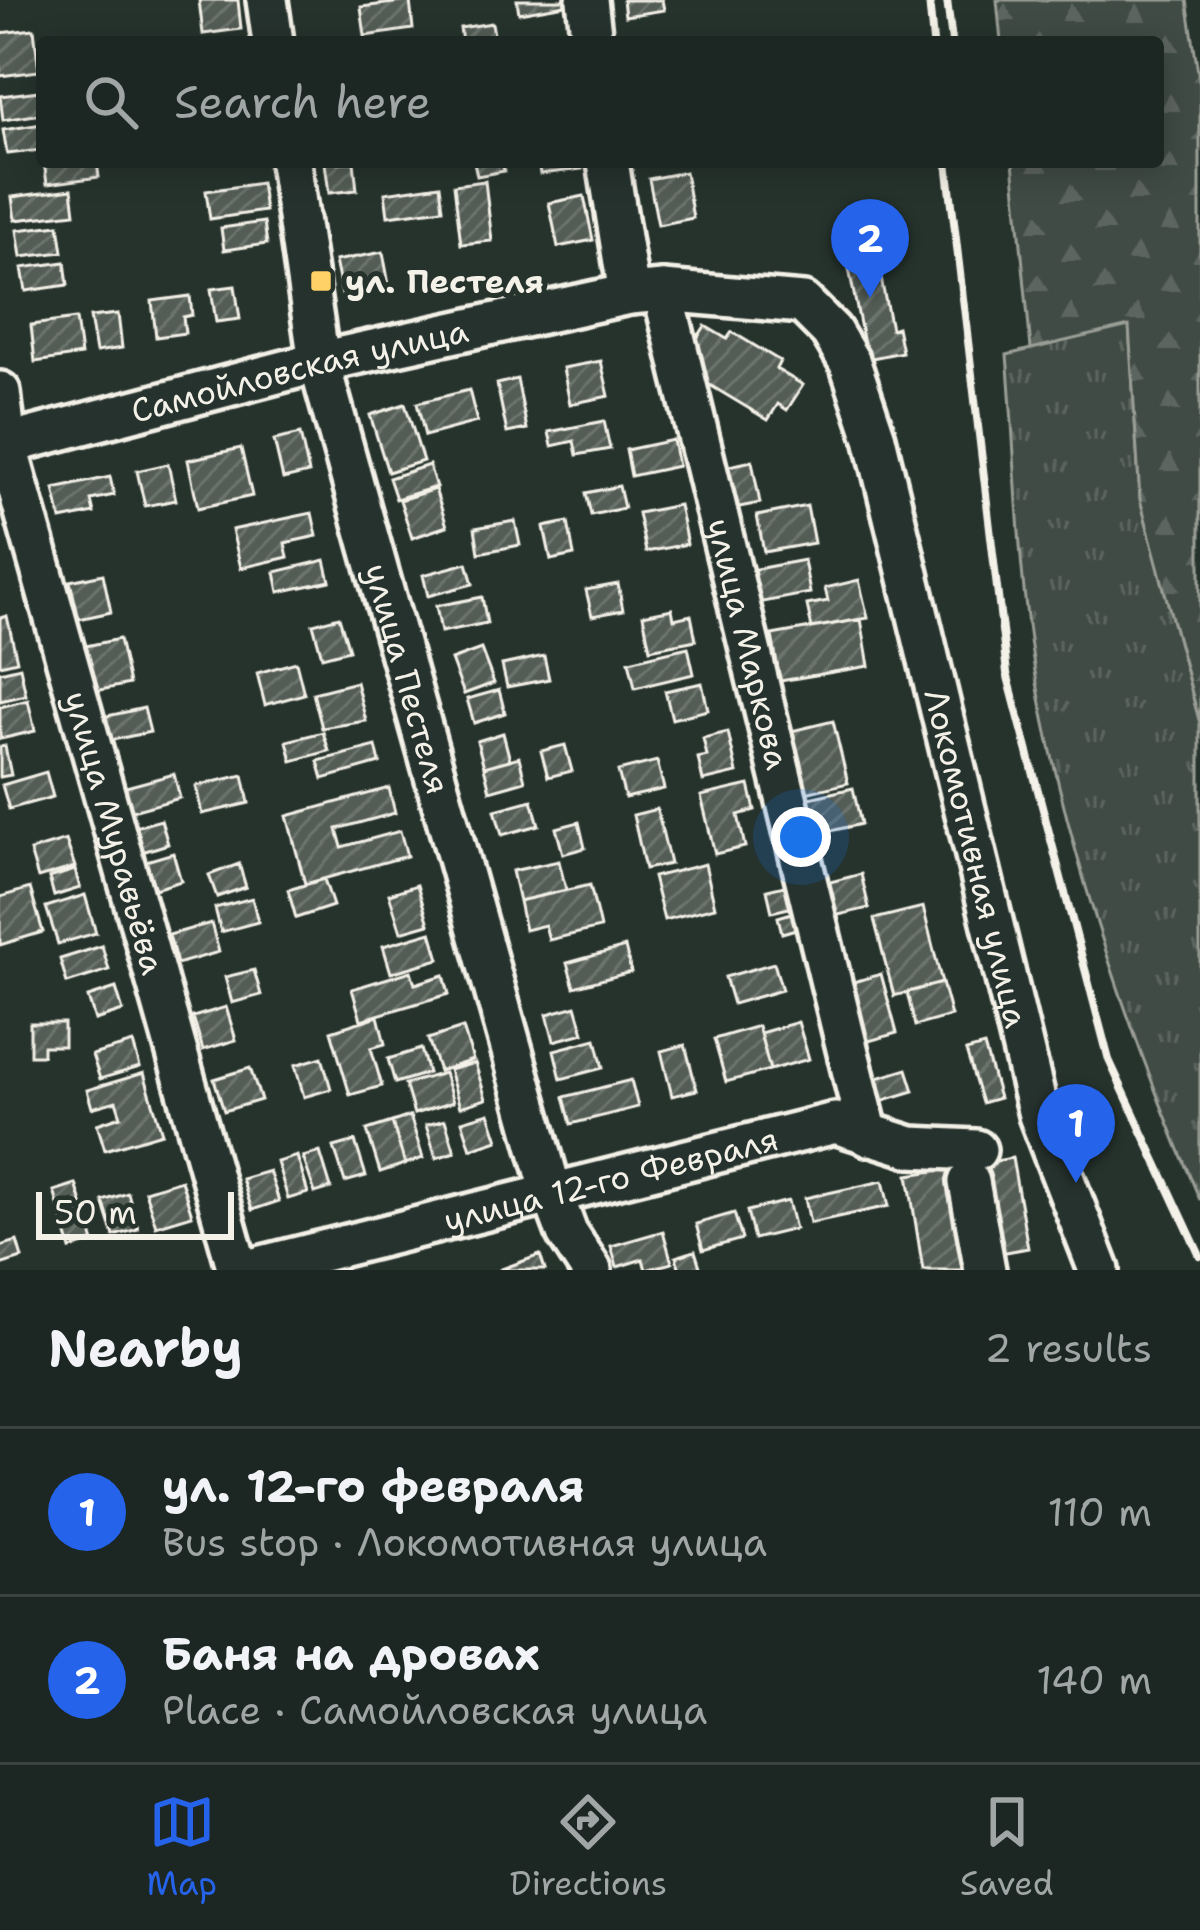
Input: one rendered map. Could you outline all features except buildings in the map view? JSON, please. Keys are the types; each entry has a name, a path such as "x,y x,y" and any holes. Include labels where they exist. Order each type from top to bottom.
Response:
{"street":[{"path":"267,0 272,36"},
{"path":"587,0 591,36"},
{"name":"улица Пестеля","path":"291,168 319,362 551,1190 567,1233 592,1270"},
{"name":"улица Маркова","path":"610,168 868,1135"},
{"name":"Самойловская улица","path":"3,445 319,362 646,292 802,303 831,332 850,363 874,437"},
{"name":"улица Муравьёва","path":"0,392 3,445 242,1270"},
{"name":"Локомотивная улица","path":"874,437 1039,1115 1100,1270"},
{"name":"улица 12-го Февраля","path":"242,1270 835,1123 973,1167 985,1270"}],"green space":[{"path":"997,0 1187,0 1200,85 1200,723 1140,499 1129,326 1031,349 1014,168 1164,168 1164,36 1000,36"},
{"path":"1129,325 1140,499 1200,723 1200,1200 1124,1005 1081,871 1047,735 1020,550 1007,355"}],"railway":[{"path":"929,0 932,36"},
{"path":"947,0 951,36"},
{"path":"948,168 1007,673 1109,1060 1200,1256"}],"place":[{"name":"ул. Пестеля","path":"321,281"},
{"name":"Баня на дровах","path":"870,298"},
{"name":"ул. 12-го февраля","path":"1076,1183"}]}
